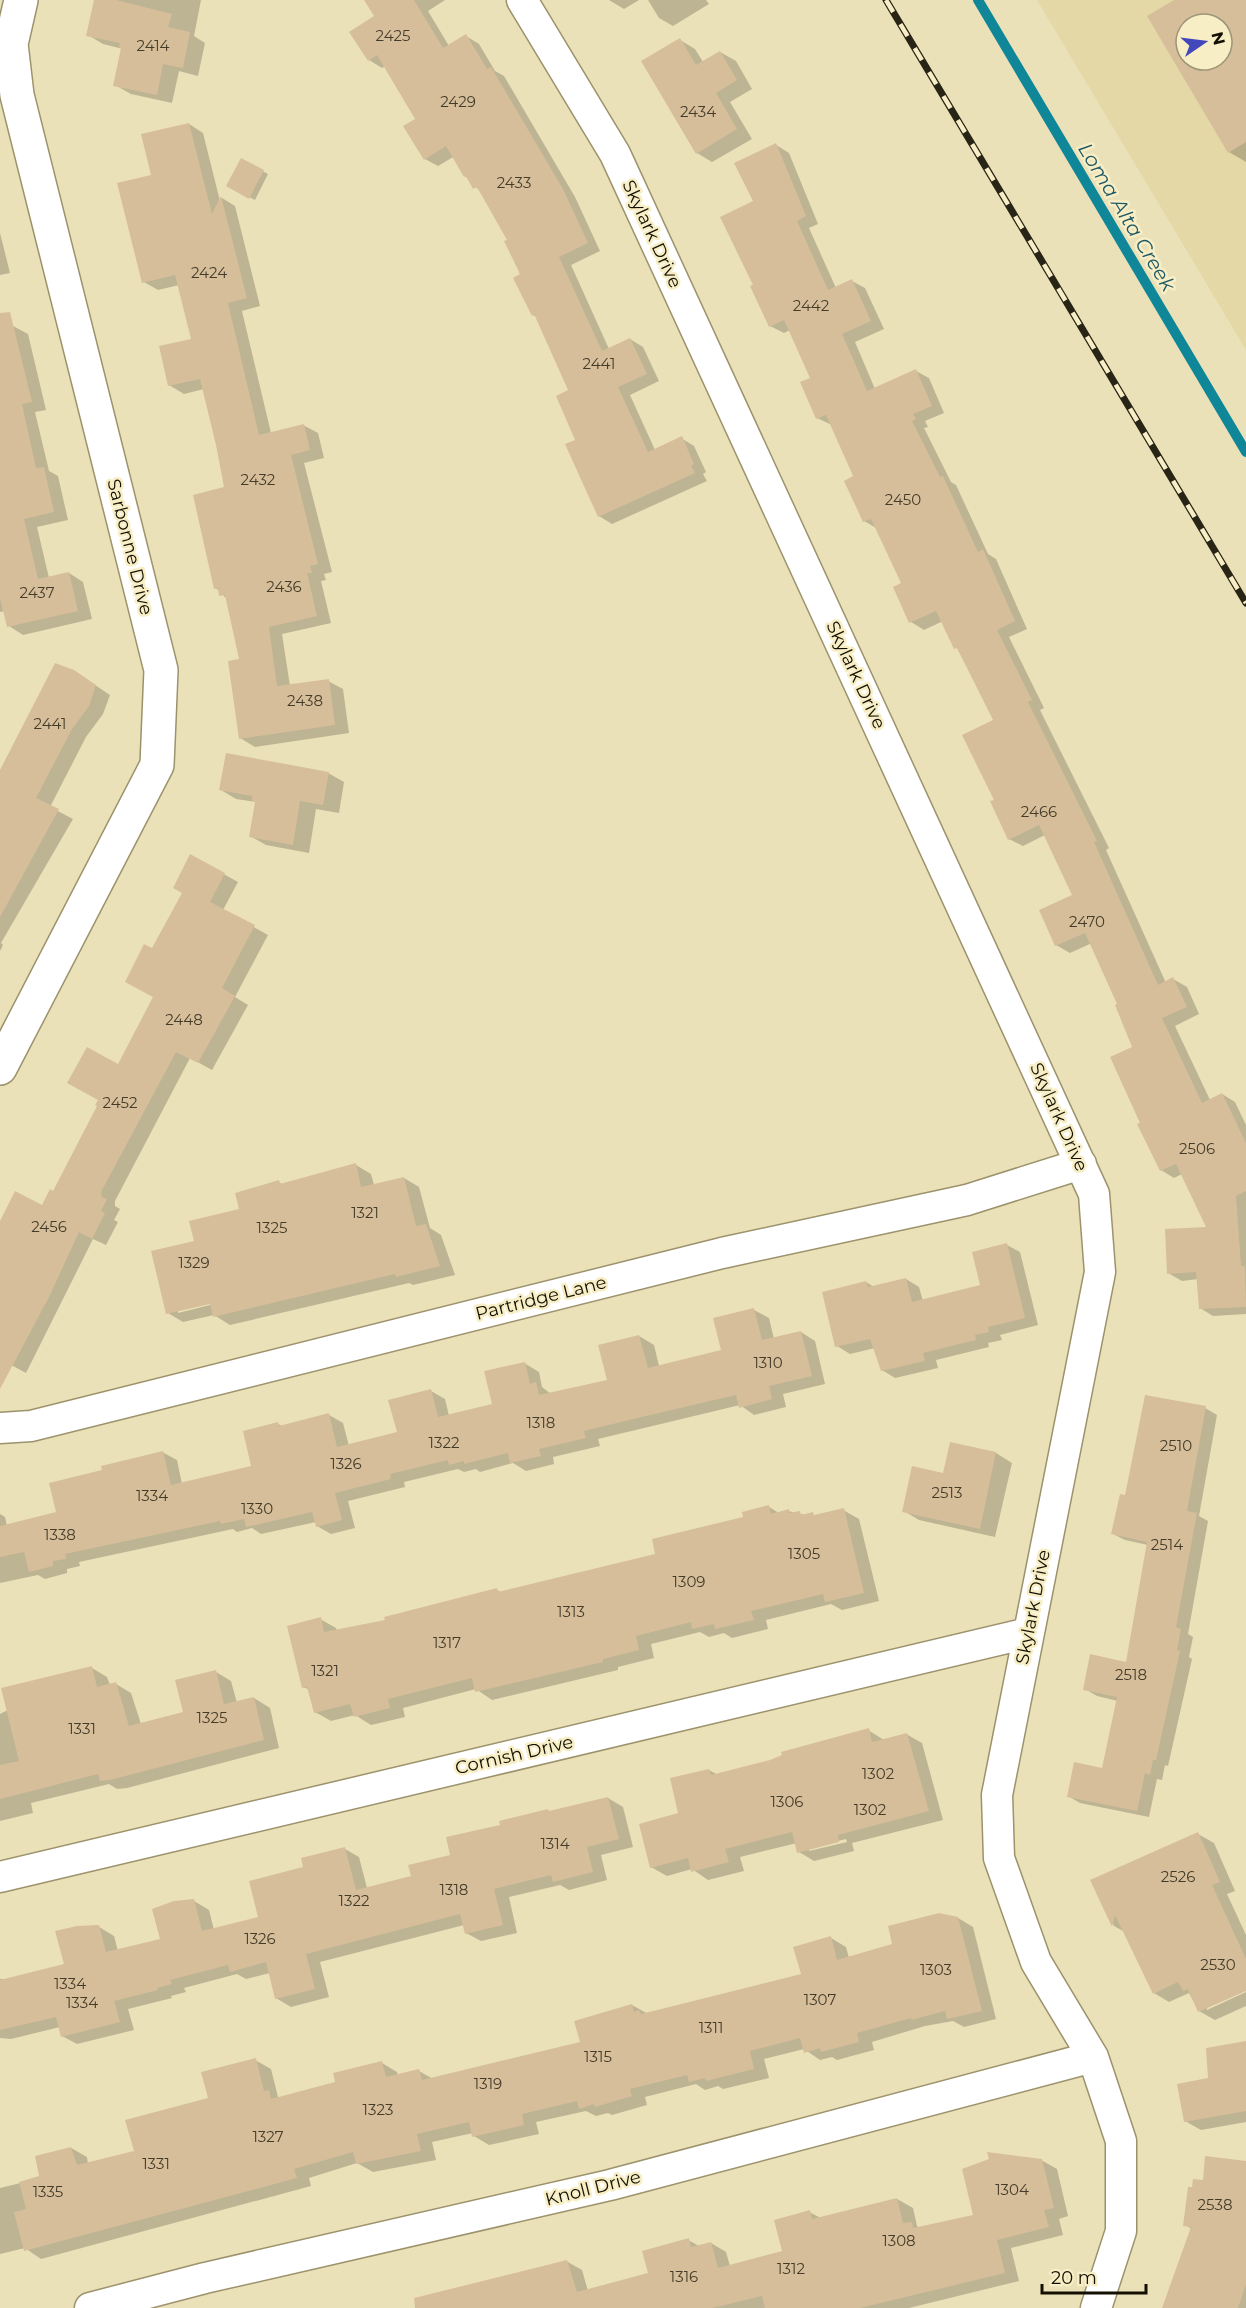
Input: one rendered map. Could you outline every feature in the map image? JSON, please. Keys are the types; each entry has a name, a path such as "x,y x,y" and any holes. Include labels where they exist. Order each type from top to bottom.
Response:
{"street":[{"name":"Sarbonne Drive","path":"0,1068 157,765 161,670 17,95 11,44 21,0"},
{"name":"Skylark Drive","path":"522,0 615,154 1094,1194 1100,1272 997,1795 999,1858 1036,1962 1093,2057 1121,2141 1121,2231 1096,2308"},
{"name":"Partridge Lane","path":"0,1428 31,1426 723,1253 967,1200 1081,1164"},
{"name":"Cornish Drive","path":"0,1877 1028,1633"},
{"name":"Knoll Drive","path":"90,2308 205,2278 610,2185 1093,2057"}],"shaded area":[{"path":"1037,0 1246,0 1246,350"}],"building":[{"path":"94,0 116,0 172,14 168,27 190,32 183,68 163,64 157,95 113,86 120,43 86,36"},
{"path":"364,0 414,0 443,48 466,34 487,69 491,67 563,189 588,243 559,257 602,351 630,338 647,374 618,387 648,452 682,436 694,464 691,466 695,473 598,517 565,444 575,440 556,396 568,390 534,314 532,316 513,278 520,274 504,241 507,240 477,187 473,189 446,146 424,160 403,126 415,119 377,55 368,61 349,32 374,16"},
{"path":"1174,0 1246,0 1246,142 1228,153 1180,72 1234,72 1234,12 1174,12 1174,62 1147,16"},
{"path":"680,38 696,65 720,51 737,80 716,93 737,129 696,154 641,61"},
{"path":"189,123 212,214 221,196 247,298 228,303 259,435 304,424 310,450 291,455 318,564 310,566 312,573 307,573 317,616 269,627 277,686 329,679 335,725 239,739 228,661 239,659 225,595 219,596 218,588 214,589 193,495 224,487 216,445 200,379 168,386 159,346 191,339 175,275 142,283 117,183 151,175 141,134"},
{"path":"776,143 806,216 797,221 828,290 852,279 871,321 842,334 867,391 916,369 932,406 913,414 916,419 912,421 940,477 943,476 978,552 983,549 1015,621 997,630 1032,700 1028,702 1097,841 1094,842 1158,985 1173,977 1187,1007 1162,1018 1202,1103 1222,1093 1246,1143 1246,1191 1236,1196 1241,1266 1245,1266 1246,1307 1199,1309 1196,1272 1167,1274 1165,1229 1206,1227 1176,1164 1160,1171 1137,1124 1140,1123 1110,1057 1132,1047 1115,1005 1117,1004 1085,933 1055,946 1039,910 1072,895 1039,825 1008,840 990,801 994,800 962,735 993,720 936,611 909,623 893,587 901,583 871,519 863,522 844,481 853,476 826,415 816,419 800,382 810,378 784,320 769,327 750,286 753,285 720,217 753,201 734,163"},
{"path":"241,158 264,170 249,199 226,186"},
{"path":"10,312 32,402 22,404 36,468 44,467 54,512 24,519 38,579 69,572 78,611 7,627 0,598 0,313"},
{"path":"55,663 74,670 96,685 89,706 72,729 36,798 59,809 0,917 0,770"},
{"path":"226,753 329,772 323,805 300,801 293,845 249,837 255,802 252,801 252,796 219,790"},
{"path":"190,854 225,873 210,902 255,925 222,988 235,996 198,1063 176,1052 101,1192 102,1197 107,1199 101,1211 105,1213 92,1239 79,1232 49,1297 0,1389 0,1221 15,1191 42,1205 50,1189 53,1191 98,1100 67,1083 87,1047 118,1064 153,997 125,982 144,944 152,948 182,893 173,888"},
{"path":"356,1163 361,1187 404,1177 416,1226 426,1224 440,1266 396,1277 395,1274 213,1317 210,1304 166,1314 151,1251 194,1241 189,1221 239,1209 235,1193 279,1180 280,1184"},
{"path":"1007,1243 1025,1318 988,1327 989,1332 975,1335 976,1340 923,1353 925,1361 881,1371 870,1339 835,1347 822,1292 866,1281 868,1287 906,1278 912,1302 980,1285 972,1252"},
{"path":"754,1308 762,1340 801,1331 812,1376 769,1386 772,1399 739,1408 736,1395 584,1431 586,1438 539,1449 541,1456 510,1463 508,1453 464,1464 464,1461 449,1465 448,1460 390,1474 391,1479 335,1493 342,1520 316,1527 312,1512 246,1527 244,1519 221,1524 220,1521 65,1554 66,1559 53,1561 53,1566 29,1572 24,1552 0,1557 0,1526 56,1512 49,1483 102,1470 101,1466 163,1451 171,1485 251,1466 243,1431 278,1422 279,1426 329,1413 337,1447 397,1432 388,1400 431,1389 438,1417 492,1404 484,1371 525,1362 530,1384 536,1382 539,1395 607,1380 598,1345 639,1335 648,1368 721,1350 713,1318"},
{"path":"1145,1395 1206,1406 1187,1511 1197,1513 1176,1627 1181,1629 1177,1650 1180,1651 1156,1760 1153,1760 1150,1775 1145,1773 1137,1811 1067,1797 1074,1762 1102,1768 1117,1697 1083,1690 1090,1654 1126,1662 1147,1542 1111,1534 1120,1494 1125,1495"},
{"path":"950,1442 996,1452 980,1529 902,1512 912,1466 943,1473"},
{"path":"769,1505 771,1514 789,1509 789,1513 800,1511 801,1515 813,1512 814,1515 844,1508 864,1593 825,1602 823,1594 751,1611 754,1620 715,1629 714,1624 692,1629 691,1622 636,1636 639,1650 603,1659 603,1662 475,1692 472,1678 388,1699 390,1708 354,1717 350,1704 314,1713 307,1687 302,1688 287,1626 321,1617 324,1632 385,1620 384,1617 497,1588 498,1592 655,1554 652,1539 743,1517 742,1512"},
{"path":"92,1666 97,1687 116,1682 129,1726 183,1712 175,1680 216,1670 224,1704 254,1697 264,1740 110,1780 100,1781 98,1774 0,1799 0,1765 19,1761 1,1688"},
{"path":"869,1728 872,1742 907,1733 929,1811 838,1835 839,1842 797,1853 792,1832 725,1849 729,1862 691,1872 688,1858 650,1868 639,1824 678,1813 670,1778 709,1769 711,1775 770,1760 782,1755 781,1752"},
{"path":"608,1797 619,1839 587,1847 593,1872 553,1882 551,1875 494,1889 503,1925 465,1934 460,1914 306,1954 315,1989 275,1999 266,1962 230,1972 228,1965 170,1980 172,1984 157,1988 158,1990 114,2001 120,2022 61,2037 56,2017 0,2030 0,1980 64,1964 55,1931 77,1926 99,1925 106,1952 160,1939 152,1909 174,1901 194,1899 202,1931 258,1917 249,1881 303,1867 301,1858 345,1847 356,1890 411,1876 408,1865 450,1855 446,1837 500,1825 499,1821"},
{"path":"1198,1832 1220,1882 1212,1885 1246,1959 1246,1991 1198,2012 1188,1989 1183,1991 1178,1982 1153,1994 1115,1915 1112,1927 1090,1880"},
{"path":"939,1913 958,1917 982,2011 947,2019 945,2011 911,2020 911,2018 857,2033 859,2042 821,2052 820,2048 804,2053 800,2038 750,2051 754,2069 706,2081 705,2078 689,2082 687,2075 630,2089 632,2096 595,2107 594,2104 579,2109 577,2101 522,2114 524,2125 472,2137 469,2122 417,2134 421,2151 356,2164 353,2152 294,2169 297,2178 24,2251 14,2212 26,2209 19,2182 39,2176 35,2156 71,2147 77,2165 134,2151 125,2120 208,2098 201,2072 256,2058 264,2091 269,2090 271,2099 335,2082 333,2073 382,2061 386,2077 419,2069 422,2080 580,2042 574,2021 632,2004 634,2012 639,2010 641,2014 801,1974 793,1947 831,1936 837,1960 892,1944 888,1926"},
{"path":"1246,2041 1246,2111 1184,2122 1177,2084 1208,2078 1206,2048"},
{"path":"987,2152 1042,2159 1054,2208 1044,2210 1049,2227 997,2240 1005,2273 860,2308 765,2308 762,2296 712,2308 415,2308 414,2298 567,2260 577,2292 648,2273 642,2251 689,2238 691,2247 711,2242 718,2268 782,2251 774,2220 810,2210 812,2219 897,2198 903,2223 912,2222 913,2228 973,2215 962,2169 989,2159"},
{"path":"1205,2156 1246,2161 1246,2284 1238,2308 1162,2308 1191,2227 1183,2226 1188,2187 1192,2187 1193,2179 1203,2180"}],"waterway":[{"name":"Loma Alta Creek","path":"978,0 1246,452"}],"railway":[{"path":"886,0 1246,603"}]}
